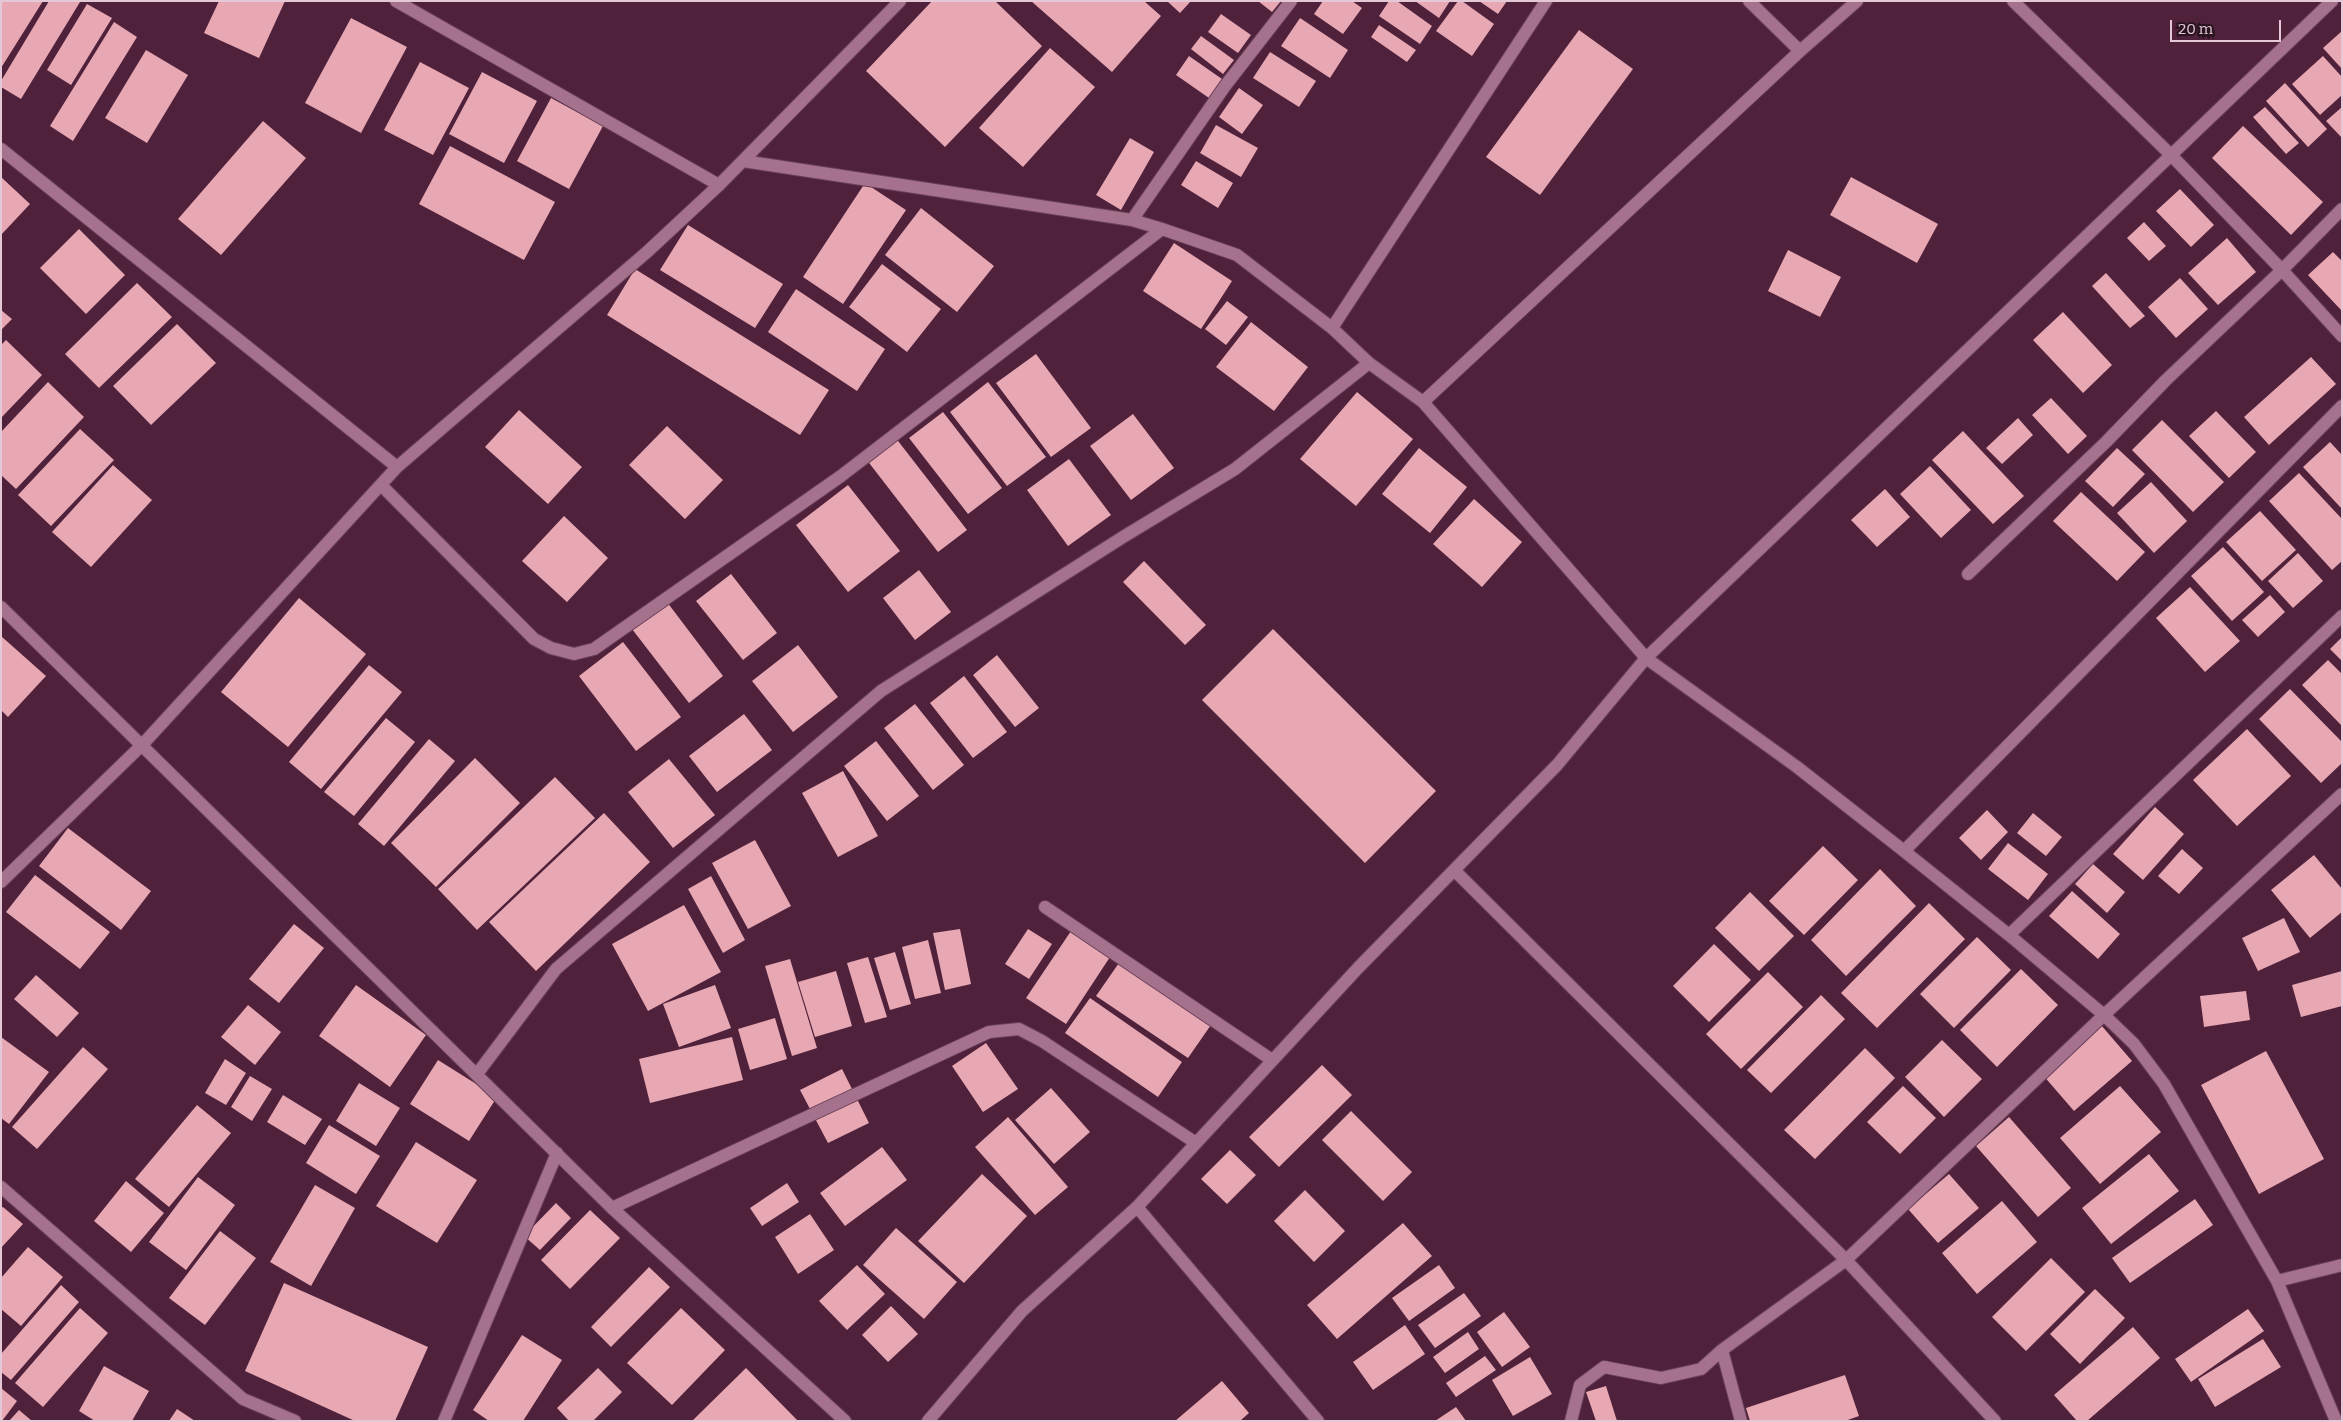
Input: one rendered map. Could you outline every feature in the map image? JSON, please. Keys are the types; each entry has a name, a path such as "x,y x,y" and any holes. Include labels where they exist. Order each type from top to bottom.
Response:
{"street":[{"path":"396,1 416,6 719,185"},
{"path":"1,882 142,744 397,467 647,252 719,185 900,1"},
{"path":"1132,220 1225,86 1291,1"},
{"path":"1332,328 1546,1"},
{"path":"1749,1 1800,51"},
{"path":"1423,402 1800,51 1857,1"},
{"path":"2013,1 2170,154 2282,270 2342,336"},
{"path":"928,1421 1022,1311 1137,1208 1358,968 1557,764 1646,658 2170,154 2332,1"},
{"path":"1,149 397,467"},
{"path":"743,161 1132,220 1162,228 1236,255 1332,328 1369,363 1423,402 1646,658 1797,767 1904,851 2009,935 2104,1015 2134,1044 2164,1084 2278,1281 2336,1421"},
{"path":"1968,574 2106,442 2166,380 2282,270 2342,209"},
{"path":"380,485 534,639 551,648 574,654 594,649 841,476 1162,228"},
{"path":"477,1074 556,969 881,691 1123,537 1235,469 1369,363"},
{"path":"1904,851 2342,406"},
{"path":"1,607 612,1208 845,1421"},
{"path":"2009,935 2342,616"},
{"path":"1571,1421 1580,1385 1604,1367 1661,1378 1701,1369 1722,1350 1846,1260 2104,1015 2342,794"},
{"path":"1454,870 1846,1260 1995,1421"},
{"path":"1045,906 1272,1060"},
{"path":"612,1208 989,1032 1019,1030 1042,1041 1196,1144"},
{"path":"444,1421 556,1153"},
{"path":"1,1187 243,1399 295,1421"},
{"path":"1137,1208 1318,1421"},
{"path":"2278,1281 2342,1265"},
{"path":"1722,1350 1741,1421"}],"building":[{"path":"1,1 43,1 1,68"},
{"path":"49,1 80,2 21,99 1,87 1,81"},
{"path":"219,1 285,1 259,58 204,33"},
{"path":"932,1 995,1 1042,46 945,147 866,71"},
{"path":"1031,1 1144,1 1161,16 1112,72"},
{"path":"1167,1 1191,1 1180,13"},
{"path":"1258,1 1281,1 1272,12"},
{"path":"1323,1 1352,1 1362,8 1343,34 1314,14"},
{"path":"1389,1 1397,1 1432,26 1420,44 1379,16"},
{"path":"1415,1 1450,1 1439,18"},
{"path":"1458,1 1462,1 1494,24 1472,56 1436,31"},
{"path":"1479,1 1507,1 1498,14"},
{"path":"87,4 112,18 71,85 47,70"},
{"path":"1221,14 1251,35 1238,53 1208,32"},
{"path":"351,18 407,47 361,133 305,103"},
{"path":"1300,18 1348,50 1330,78 1281,46"},
{"path":"114,22 137,37 73,141 50,126"},
{"path":"1379,25 1416,50 1407,62 1371,37"},
{"path":"1579,30 1633,69 1540,195 1486,157"},
{"path":"2342,31 2342,69 2323,48"},
{"path":"1201,36 1234,60 1223,74 1191,49"},
{"path":"1050,48 1095,87 1023,167 979,128"},
{"path":"146,50 188,75 147,143 105,118"},
{"path":"1270,52 1316,81 1299,107 1253,78"},
{"path":"1189,56 1222,79 1209,98 1176,75"},
{"path":"2323,56 2342,77 2342,95 2320,115 2292,84"},
{"path":"420,62 469,88 433,155 384,130"},
{"path":"482,72 537,101 504,163 449,134"},
{"path":"2285,83 2327,129 2308,147 2266,101"},
{"path":"1239,88 1263,105 1242,134 1219,117"},
{"path":"551,98 603,126 569,189 517,161"},
{"path":"2265,107 2299,143 2286,154 2253,117"},
{"path":"2342,107 2342,138 2326,121"},
{"path":"263,121 306,158 221,255 178,219"},
{"path":"1216,125 1258,148 1241,177 1200,153"},
{"path":"2243,126 2323,202 2291,235 2212,158"},
{"path":"1130,138 1154,152 1121,210 1096,195"},
{"path":"450,146 555,202 524,260 419,204"},
{"path":"1196,161 1233,183 1218,208 1181,185"},
{"path":"1,177 30,204 1,235"},
{"path":"1851,177 1938,224 1917,263 1830,215"},
{"path":"865,183 906,210 843,304 803,277"},
{"path":"2180,189 2214,225 2191,247 2156,211"},
{"path":"921,208 994,266 957,312 885,255"},
{"path":"2144,222 2166,246 2149,261 2127,238"},
{"path":"688,225 783,284 755,328 660,270"},
{"path":"79,229 125,275 86,314 40,268"},
{"path":"2227,238 2256,272 2218,305 2188,273"},
{"path":"1174,243 1232,281 1201,329 1143,291"},
{"path":"1788,250 1841,277 1820,317 1768,291"},
{"path":"2333,252 2342,261 2342,311 2308,275"},
{"path":"882,264 941,309 907,352 849,307"},
{"path":"635,269 829,390 800,435 607,315"},
{"path":"2106,273 2145,316 2130,328 2092,286"},
{"path":"2180,278 2208,309 2176,338 2148,307"},
{"path":"137,283 172,317 99,388 65,354"},
{"path":"796,289 885,349 857,391 768,332"},
{"path":"1227,301 1248,317 1226,345 1205,329"},
{"path":"1,310 12,319 1,330"},
{"path":"2063,312 2112,365 2083,393 2033,340"},
{"path":"1251,322 1308,367 1274,411 1216,367"},
{"path":"177,324 216,363 151,425 113,386"},
{"path":"6,340 42,375 1,418 1,345"},
{"path":"1036,354 1091,428 1051,457 996,383"},
{"path":"2311,357 2336,384 2269,445 2244,417"},
{"path":"48,382 84,417 16,489 1,475 1,432"},
{"path":"988,382 1046,457 1007,486 950,412"},
{"path":"1357,392 1413,439 1356,506 1300,459"},
{"path":"2051,398 2087,436 2068,454 2032,415"},
{"path":"519,410 582,467 548,504 485,447"},
{"path":"2216,411 2256,452 2229,478 2189,436"},
{"path":"943,412 1002,488 968,514 909,438"},
{"path":"1133,414 1174,468 1131,500 1090,446"},
{"path":"2018,418 2033,435 2002,464 1986,448"},
{"path":"2162,420 2224,482 2193,512 2132,450"},
{"path":"667,426 723,480 685,519 629,465"},
{"path":"80,429 114,460 51,526 18,495"},
{"path":"1963,431 2024,496 1993,524 1932,460"},
{"path":"895,437 967,530 938,552 866,459"},
{"path":"2330,442 2342,455 2342,509 2303,467"},
{"path":"1419,448 1467,487 1430,533 1382,494"},
{"path":"2117,448 2145,474 2113,507 2085,481"},
{"path":"1069,459 1111,515 1068,546 1027,490"},
{"path":"113,465 152,500 91,567 52,532"},
{"path":"1930,466 1971,510 1941,538 1900,494"},
{"path":"2299,473 2342,519 2342,561 2332,570 2269,501"},
{"path":"2151,482 2187,521 2154,553 2117,513"},
{"path":"848,485 900,551 848,592 796,525"},
{"path":"1885,489 1910,517 1877,547 1851,520"},
{"path":"2081,492 2145,552 2117,581 2053,521"},
{"path":"1474,499 1522,542 1482,587 1433,544"},
{"path":"2260,511 2296,550 2262,581 2226,542"},
{"path":"564,516 608,558 567,602 522,561"},
{"path":"2223,547 2264,592 2232,621 2191,576"},
{"path":"2298,553 2323,581 2293,608 2268,581"},
{"path":"1144,561 1206,625 1185,645 1123,582"},
{"path":"919,570 951,612 915,640 883,598"},
{"path":"731,574 777,633 743,660 696,601"},
{"path":"2190,587 2240,641 2205,672 2156,618"},
{"path":"2270,595 2285,612 2258,637 2242,620"},
{"path":"299,598 366,654 288,747 221,692"},
{"path":"667,602 723,676 689,703 632,629"},
{"path":"1273,629 1436,791 1365,863 1202,700"},
{"path":"1,636 46,676 8,717 1,710"},
{"path":"2342,637 2342,661 2330,649"},
{"path":"623,642 681,717 636,751 579,676"},
{"path":"798,645 838,697 793,732 752,681"},
{"path":"997,655 1039,708 1015,727 973,675"},
{"path":"2328,660 2342,674 2342,726 2302,685"},
{"path":"369,665 402,692 321,789 289,762"},
{"path":"964,676 1007,732 973,758 930,703"},
{"path":"2290,689 2342,742 2342,763 2321,783 2259,719"},
{"path":"915,704 964,765 933,790 884,728"},
{"path":"744,714 772,750 717,792 689,756"},
{"path":"386,718 415,742 354,816 324,792"},
{"path":"2247,729 2291,776 2237,826 2193,780"},
{"path":"429,739 455,761 384,846 358,824"},
{"path":"876,741 919,796 887,821 844,766"},
{"path":"475,758 520,803 436,887 391,843"},
{"path":"669,759 715,815 673,848 628,792"},
{"path":"843,771 878,836 838,857 802,793"},
{"path":"555,777 595,818 477,930 438,889"},
{"path":"2155,807 2184,834 2143,880 2113,854"},
{"path":"1987,810 2008,832 1981,860 1959,838"},
{"path":"604,813 650,862 536,971 489,922"},
{"path":"2033,813 2062,837 2046,856 2017,833"},
{"path":"68,828 151,891 121,930 39,866"},
{"path":"755,840 791,906 748,929 712,863"},
{"path":"2008,843 2048,874 2028,900 1988,869"},
{"path":"1823,846 1858,880 1804,935 1769,901"},
{"path":"2182,849 2203,868 2179,894 2158,876"},
{"path":"2314,855 2342,889 2342,912 2310,938 2271,890"},
{"path":"2093,864 2125,892 2107,913 2075,884"},
{"path":"1880,869 1916,906 1846,976 1811,940"},
{"path":"35,875 110,932 80,969 6,912"},
{"path":"711,876 745,940 723,953 688,889"},
{"path":"2072,891 2120,934 2098,959 2049,916"},
{"path":"1750,892 1794,936 1759,971 1715,928"},
{"path":"1929,903 1965,939 1877,1028 1841,993"},
{"path":"684,905 721,972 648,1011 612,944"},
{"path":"2284,918 2300,952 2258,971 2242,938"},
{"path":"294,924 324,948 279,1003 249,979"},
{"path":"960,929 971,984 945,990 933,933"},
{"path":"1028,929 1052,944 1029,979 1005,964"},
{"path":"1071,931 1110,957 1066,1024 1026,998"},
{"path":"1977,937 2011,970 1954,1028 1920,994"},
{"path":"928,940 941,993 915,999 902,947"},
{"path":"1714,944 1751,980 1709,1022 1673,986"},
{"path":"895,952 911,1004 890,1010 874,958"},
{"path":"868,957 887,1017 865,1023 847,963"},
{"path":"790,959 817,1048 792,1056 765,966"},
{"path":"1121,960 1213,1022 1188,1058 1096,996"},
{"path":"2021,969 2058,1005 1997,1067 1960,1030"},
{"path":"836,971 852,1026 815,1037 798,982"},
{"path":"2342,971 2342,1006 2301,1017 2292,985"},
{"path":"1768,972 1803,1007 1741,1069 1706,1034"},
{"path":"36,975 79,1013 57,1037 14,999"},
{"path":"356,985 426,1035 390,1087 319,1036"},
{"path":"715,985 731,1028 679,1047 663,1004"},
{"path":"2246,991 2250,1020 2204,1027 2200,996"},
{"path":"1821,995 1845,1019 1771,1093 1747,1070"},
{"path":"1090,998 1182,1062 1158,1097 1065,1033"},
{"path":"248,1005 281,1032 255,1065 221,1037"},
{"path":"775,1018 787,1059 750,1070 738,1029"},
{"path":"2101,1025 2132,1061 2074,1111 2042,1074"},
{"path":"1,1037 49,1072 9,1124 1,1118"},
{"path":"732,1037 743,1080 650,1103 639,1059"},
{"path":"1942,1040 1982,1079 1944,1117 1905,1077"},
{"path":"986,1043 1018,1089 983,1112 952,1066"},
{"path":"83,1047 108,1069 37,1149 12,1127"},
{"path":"1865,1048 1895,1078 1815,1159 1784,1130"},
{"path":"2266,1051 2324,1159 2259,1194 2201,1085"},
{"path":"225,1059 246,1073 226,1105 205,1093"},
{"path":"438,1060 497,1097 469,1141 410,1104"},
{"path":"1322,1065 1352,1095 1279,1167 1249,1137"},
{"path":"842,1069 869,1123 828,1143 800,1090"},
{"path":"250,1076 272,1089 252,1121 231,1107"},
{"path":"359,1083 400,1108 376,1146 336,1121"},
{"path":"1903,1086 1936,1118 1900,1154 1867,1122"},
{"path":"2120,1086 2161,1132 2100,1184 2060,1138"},
{"path":"1051,1088 1090,1132 1054,1164 1015,1120"},
{"path":"283,1095 322,1119 305,1145 267,1122"},
{"path":"197,1105 231,1133 169,1207 135,1179"},
{"path":"1351,1111 1412,1172 1383,1201 1322,1140"},
{"path":"1008,1117 1068,1187 1035,1215 975,1147"},
{"path":"2009,1117 2071,1188 2038,1217 1976,1146"},
{"path":"329,1125 380,1156 356,1194 306,1163"},
{"path":"416,1142 477,1180 437,1243 376,1206"},
{"path":"882,1147 907,1180 845,1226 820,1193"},
{"path":"1230,1150 1256,1175 1227,1204 1201,1179"},
{"path":"2149,1154 2179,1191 2111,1244 2082,1208"},
{"path":"982,1174 1027,1216 964,1283 918,1241"},
{"path":"1949,1174 1979,1208 1938,1243 1908,1209"},
{"path":"198,1177 235,1205 186,1270 149,1242"},
{"path":"126,1181 164,1213 131,1252 94,1221"},
{"path":"787,1183 799,1202 762,1226 750,1208"},
{"path":"315,1185 355,1208 311,1286 270,1262"},
{"path":"1305,1190 1345,1231 1314,1262 1274,1221"},
{"path":"2195,1199 2213,1225 2130,1283 2112,1258"},
{"path":"2002,1201 2037,1242 1977,1294 1942,1253"},
{"path":"556,1203 571,1218 540,1250 524,1236"},
{"path":"3,1207 23,1224 1,1248 1,1208"},
{"path":"590,1210 620,1238 570,1289 541,1260"},
{"path":"810,1214 834,1250 798,1274 775,1237"},
{"path":"1403,1223 1432,1256 1337,1339 1307,1305"},
{"path":"896,1228 957,1282 924,1319 863,1265"},
{"path":"220,1231 256,1258 205,1325 169,1298"},
{"path":"28,1247 63,1277 21,1326 1,1309 1,1278"},
{"path":"2051,1258 2085,1292 2026,1351 1992,1317"},
{"path":"857,1265 885,1294 847,1330 819,1301"},
{"path":"1439,1265 1455,1288 1409,1321 1392,1298"},
{"path":"649,1267 670,1287 611,1347 591,1327"},
{"path":"284,1283 428,1347 395,1421 355,1421 245,1371"},
{"path":"61,1285 79,1302 11,1380 1,1372 1,1354"},
{"path":"2095,1289 2125,1318 2080,1364 2050,1334"},
{"path":"1464,1293 1481,1316 1435,1348 1418,1325"},
{"path":"891,1306 918,1334 888,1362 862,1335"},
{"path":"80,1308 108,1333 43,1407 15,1383"},
{"path":"681,1308 725,1350 672,1405 627,1363"},
{"path":"2248,1309 2264,1331 2191,1382 2175,1359"},
{"path":"1504,1312 1530,1347 1502,1367 1477,1332"},
{"path":"1405,1325 1425,1354 1373,1390 1353,1362"},
{"path":"2133,1327 2160,1358 2087,1421 2077,1421 2054,1395"},
{"path":"1468,1332 1479,1349 1445,1373 1433,1357"},
{"path":"522,1335 562,1360 523,1421 489,1421 473,1410"},
{"path":"2263,1339 2281,1367 2215,1407 2198,1379"},
{"path":"1485,1356 1496,1370 1456,1397 1446,1383"},
{"path":"1530,1357 1552,1394 1513,1416 1492,1380"},
{"path":"104,1366 149,1391 132,1421 95,1421 79,1411"},
{"path":"598,1368 622,1392 593,1421 569,1421 557,1408"},
{"path":"746,1368 798,1421 692,1421"},
{"path":"1845,1375 1859,1416 1845,1421 1750,1421 1746,1408"},
{"path":"1222,1381 1249,1413 1240,1421 1175,1421"},
{"path":"1606,1386 1617,1421 1596,1421 1586,1392"},
{"path":"1,1388 17,1401 2,1421 1,1421"},
{"path":"1456,1407 1466,1421 1435,1421"},
{"path":"177,1409 195,1421 169,1421"},
{"path":"19,1410 32,1421 9,1421"}]}
